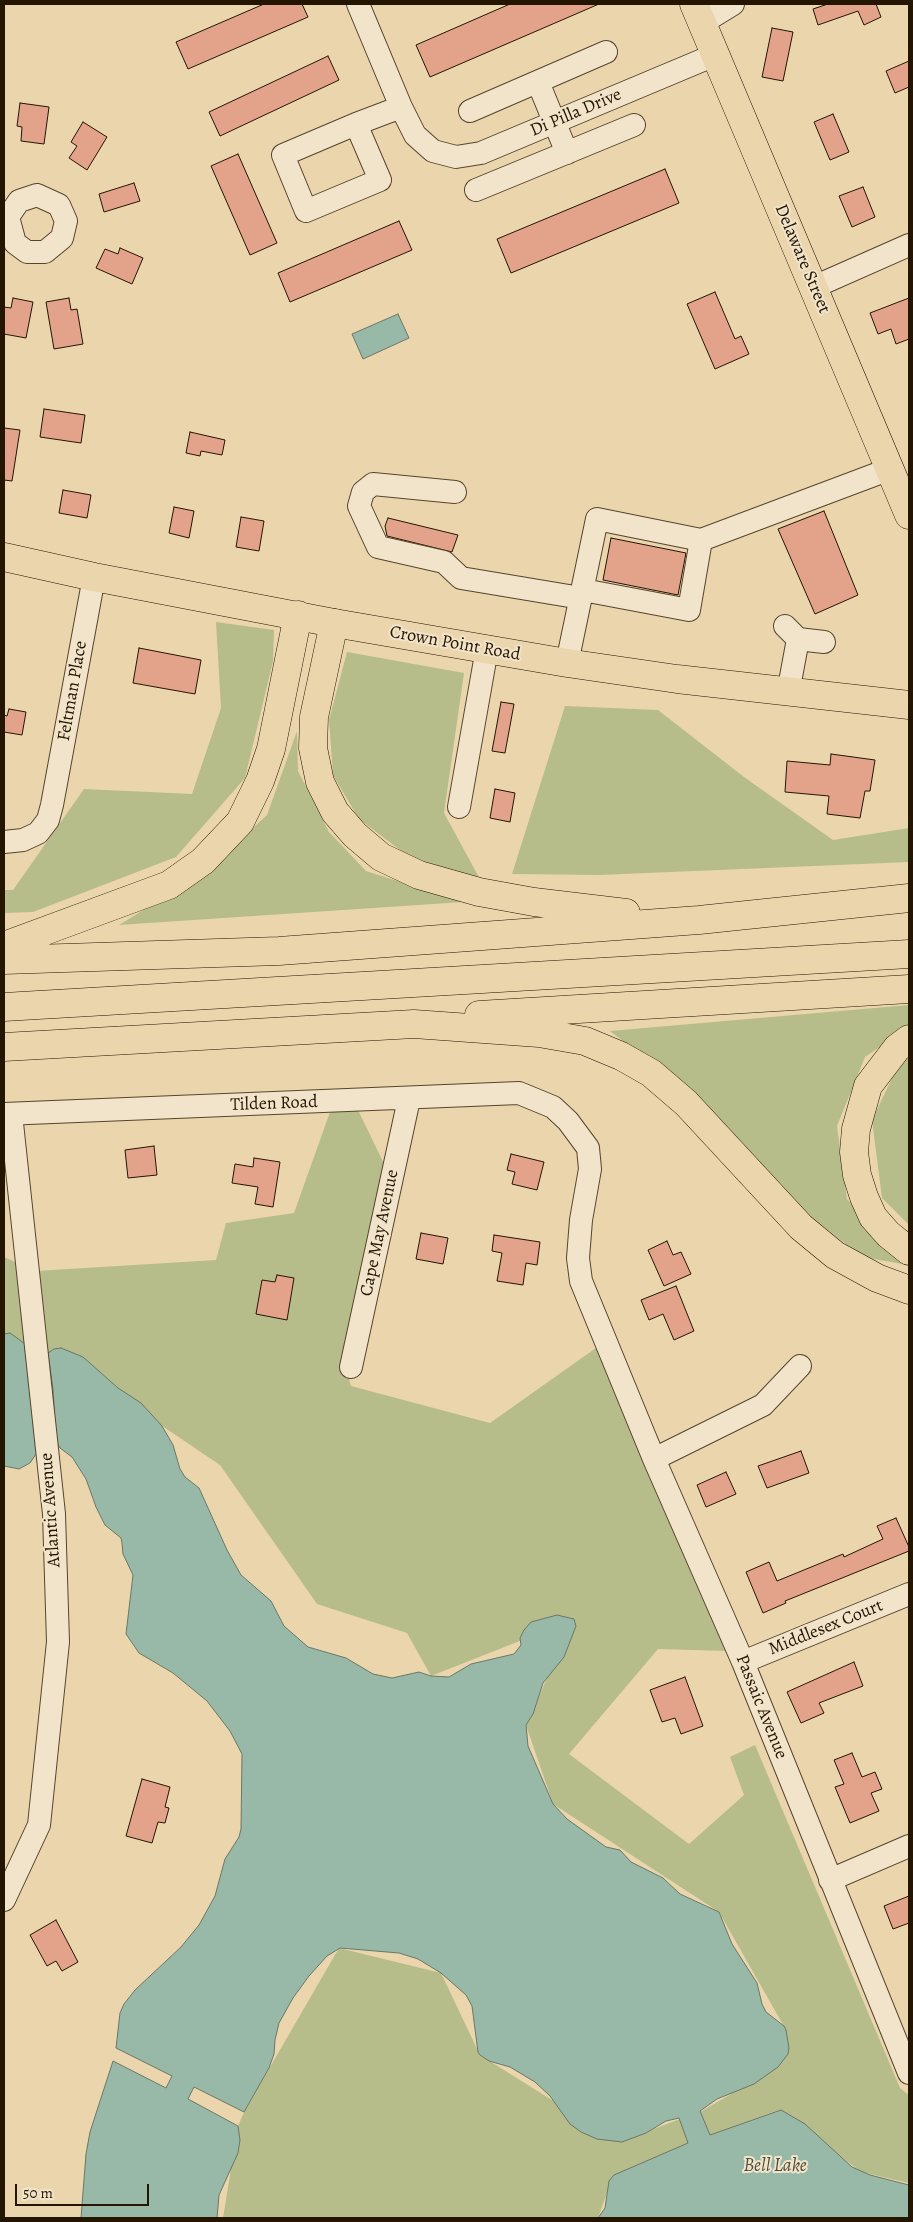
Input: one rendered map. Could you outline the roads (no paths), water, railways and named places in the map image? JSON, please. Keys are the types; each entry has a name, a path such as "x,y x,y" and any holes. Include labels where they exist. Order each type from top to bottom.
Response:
{"main road":[{"name":"Delaware Street","path":"698,13 717,54 890,469 907,503"},
{"name":"Crown Point Road","path":"4,558 94,577 567,664 788,693 909,705"},
{"path":"4,946 169,885 203,861 240,822 260,781 271,749 298,615"},
{"path":"334,622 314,717 313,748 320,782 335,812 355,836 381,857 419,875 479,892 534,902 700,920"},
{"path":"852,699 909,722"},
{"path":"4,960 279,951 700,920 909,898"},
{"path":"4,1007 909,954"},
{"path":"4,1048 414,1024 476,1015 909,989"},
{"path":"414,1024 539,1033 585,1042 622,1056 651,1074 686,1103 801,1227 835,1255 877,1278 909,1290"},
{"path":"909,1039 897,1048 868,1086 856,1129 854,1152 859,1182 873,1217 888,1234 909,1251"}],"street":[{"path":"356,124 401,107 358,4"},
{"path":"698,13 733,4"},
{"path":"470,111 606,52"},
{"name":"Di Pilla Drive","path":"401,107 415,135 433,151 456,157 481,153 717,54"},
{"path":"538,82 567,153"},
{"path":"476,190 634,125"},
{"path":"814,287 909,245"},
{"path":"567,664 598,519 701,540 890,469"},
{"path":"378,562 362,549 354,531 346,508 350,488 366,472 401,478"},
{"path":"455,492 373,484 362,492 359,506 378,547 444,562 461,578 689,610 701,540"},
{"name":"Feltman Place","path":"4,842 23,840 38,833 48,820 94,577"},
{"path":"788,693 791,632 824,642"},
{"path":"459,807 487,649"},
{"name":"Tilden Road","path":"8,1114 409,1099 478,1093 519,1093 542,1101 553,1107 568,1121 588,1148 590,1169 581,1220 578,1258 581,1281 608,1344"},
{"name":"Cape May Avenue","path":"351,1367 409,1099"},
{"name":"Atlantic Avenue","path":"4,1900 39,1826 58,1642 54,1514 8,1114"},
{"name":"Passaic Avenue","path":"608,1344 654,1459 743,1662 909,2073"},
{"path":"654,1459 763,1405 800,1366"},
{"name":"Middlesex Court","path":"743,1662 909,1594"},
{"path":"830,1880 909,1846"}],"water":[{"path":"398,314 409,338 363,359 352,334"},
{"path":"10,1333 28,1346 38,1451 30,1463 19,1469 4,1466 4,1334"},
{"name":"Bell Lake","path":"61,1348 83,1357 118,1388 141,1403 162,1426 173,1445 180,1469 185,1477 199,1488 227,1550 241,1575 271,1601 284,1626 308,1647 346,1658 373,1674 392,1678 419,1672 431,1676 449,1677 471,1664 514,1654 521,1645 520,1638 524,1630 531,1622 557,1615 574,1619 576,1626 564,1657 543,1683 533,1714 526,1725 528,1746 553,1804 567,1819 606,1847 620,1850 631,1862 663,1878 680,1894 719,1912 732,1944 757,1983 766,2012 784,2026 786,2030 788,2054 778,2067 754,2084 717,2099 700,2111 710,2135 781,2110 805,2124 852,2167 870,2175 909,2185 909,2218 598,2218 605,2208 609,2181 614,2175 688,2143 679,2118 666,2121 646,2133 622,2142 597,2139 581,2132 570,2124 550,2096 535,2082 510,2067 489,2061 480,2055 472,2006 466,1995 441,1973 418,1959 399,1953 340,1948 327,1956 293,1998 279,2023 274,2054 269,2068 244,2112 194,2087 188,2099 238,2126 240,2140 238,2153 219,2195 217,2218 81,2218 86,2154 90,2132 113,2061 166,2088 172,2076 116,2048 120,2013 124,2004 135,1990 181,1947 199,1925 215,1896 225,1859 239,1837 241,1829 242,1754 230,1731 207,1701 173,1673 139,1653 126,1634 133,1575 123,1554 121,1538 105,1525 86,1479 72,1457 60,1448 56,1441 53,1389 48,1353 54,1349"}]}
